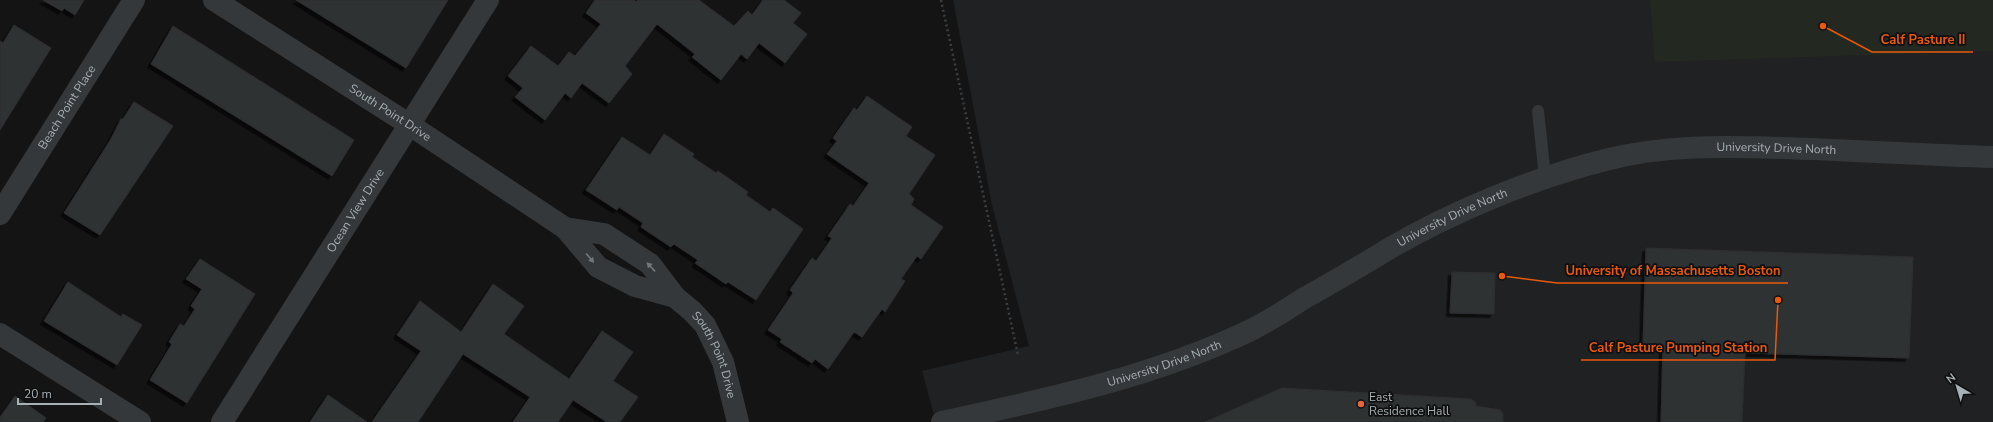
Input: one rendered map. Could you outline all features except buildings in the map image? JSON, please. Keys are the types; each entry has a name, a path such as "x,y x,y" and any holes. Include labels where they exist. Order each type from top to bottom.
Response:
{"street":[{"name":"Beach Point Place","path":"0,214 134,0"},
{"name":"South Point Drive","path":"214,0 410,124 565,228 598,267 635,286 675,298"},
{"name":"Ocean View Drive","path":"222,422 488,0"},
{"name":"University Drive North","path":"942,422 1092,387 1157,368 1207,350 1252,330 1423,231 1544,177 1628,155 1686,148 1734,146 1993,157"},
{"name":"South Point Drive","path":"565,228 604,234 650,264 675,298 692,311 705,325 723,362 738,422"},
{"path":"0,334 140,422"}],"lane":[{"path":"1538,111 1544,177"}],"path":[{"path":"941,0 1018,356"}],"shaded area":[{"path":"953,0 1993,0 1993,422 936,422 922,371 1029,346 992,205"},
{"path":"1650,0 1993,0 1993,51 1655,62"}],"place":[{"name":"Calf Pasture II","path":"1823,26"},
{"name":"University of Massachusetts Boston","path":"1502,276"},
{"name":"Calf Pasture Pumping Station","path":"1778,300"},
{"name":"East Residence Hall","path":"1361,404"}]}
